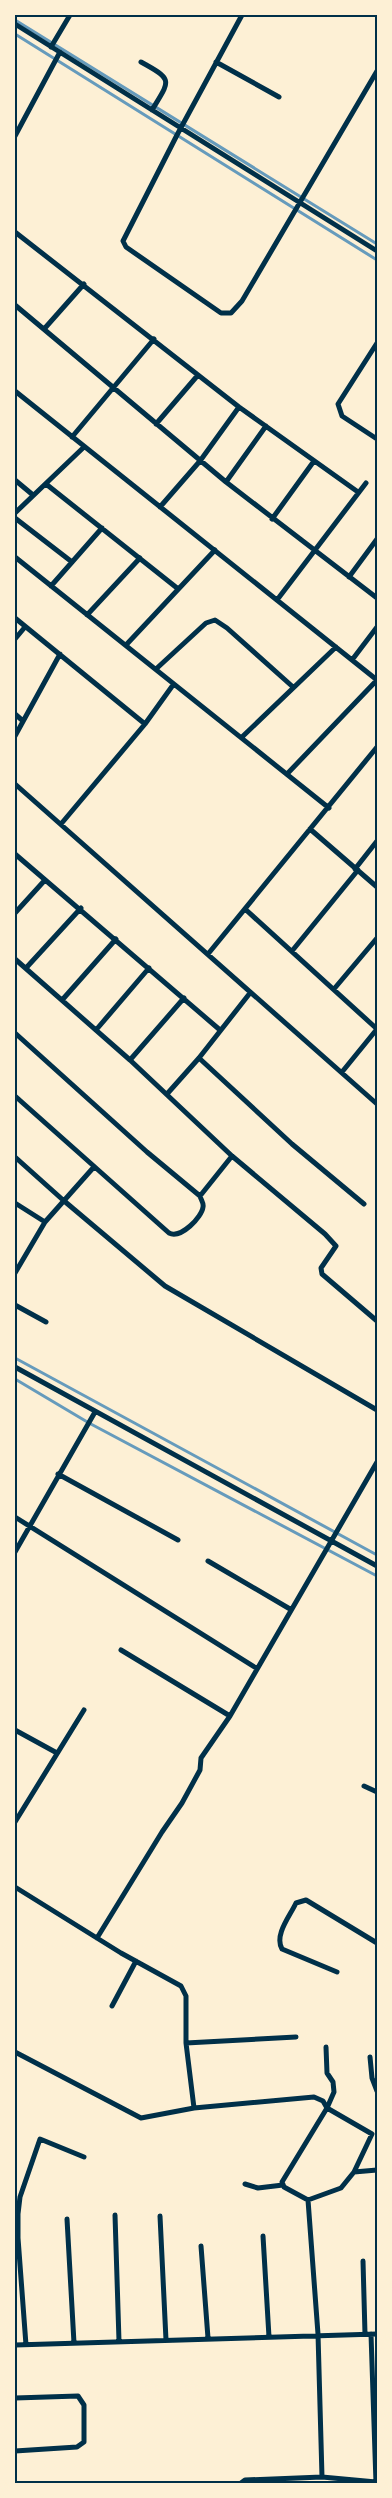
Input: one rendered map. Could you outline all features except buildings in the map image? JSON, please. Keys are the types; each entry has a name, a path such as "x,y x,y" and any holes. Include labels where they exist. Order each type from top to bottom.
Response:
{"street":[{"path":"51,47 70,15"},
{"path":"242,15 124,237 124,243 222,313 230,313 242,302 377,71"},
{"path":"15,24 377,251"},
{"path":"15,136 60,52"},
{"path":"141,62 163,74 166,78 165,88 152,110"},
{"path":"216,62 279,97"},
{"path":"15,232 84,284 239,407 358,492"},
{"path":"45,328 84,284"},
{"path":"15,305 45,328 200,461 272,519 377,598"},
{"path":"72,438 115,389 154,339"},
{"path":"377,343 338,404 342,416 377,439"},
{"path":"156,424 198,375"},
{"path":"15,391 377,680 287,774"},
{"path":"160,507 200,461 239,407"},
{"path":"226,482 266,426"},
{"path":"15,513 84,447"},
{"path":"272,519 314,461"},
{"path":"15,480 33,495"},
{"path":"277,600 366,483"},
{"path":"46,484 177,588"},
{"path":"15,518 72,562"},
{"path":"50,586 102,528"},
{"path":"349,577 377,539"},
{"path":"126,645 177,588 215,550"},
{"path":"15,557 329,808"},
{"path":"87,615 140,558"},
{"path":"15,618 145,724"},
{"path":"156,669 206,624 215,620 228,628 293,687"},
{"path":"15,639 25,627"},
{"path":"352,660 377,627"},
{"path":"242,737 336,647"},
{"path":"15,736 60,654"},
{"path":"61,824 145,724 173,685"},
{"path":"15,714 23,721"},
{"path":"208,954 377,747"},
{"path":"15,784 377,1104"},
{"path":"310,829 356,869 376,883"},
{"path":"292,951 377,842"},
{"path":"15,854 220,1030"},
{"path":"15,913 45,880"},
{"path":"26,968 80,908"},
{"path":"245,909 377,1029 342,1072"},
{"path":"334,990 377,938"},
{"path":"63,999 116,940"},
{"path":"15,959 63,999 232,1156 325,1234 336,1246 321,1268 322,1274 377,1321"},
{"path":"96,1030 149,968"},
{"path":"167,1094 199,1058 250,992"},
{"path":"130,1060 184,998"},
{"path":"15,1033 147,1152 200,1196 204,1205 202,1211 182,1234 174,1236 94,1168 15,1096"},
{"path":"199,1058 292,1144 364,1204"},
{"path":"15,1156 63,1200 166,1286 377,1410"},
{"path":"200,1196 232,1156"},
{"path":"15,1273 45,1222 94,1168"},
{"path":"15,1203 45,1222"},
{"path":"15,1305 46,1322"},
{"path":"15,1367 377,1566"},
{"path":"15,1552 95,1412"},
{"path":"97,1938 182,1803 200,1770 202,1758 230,1716 290,1609 377,1462"},
{"path":"58,1474 178,1540"},
{"path":"15,1517 256,1668"},
{"path":"208,1561 290,1609"},
{"path":"121,1650 230,1716"},
{"path":"15,1822 84,1710"},
{"path":"15,1730 57,1753"},
{"path":"364,1786 377,1792"},
{"path":"15,1887 97,1938 176,1982 185,1991 186,2043 194,2108"},
{"path":"337,1972 282,1949 279,1943 280,1934 296,1903 306,1900 377,1943"},
{"path":"112,2006 136,1961"},
{"path":"186,2043 296,2037"},
{"path":"283,2185 282,2182 286,2173 327,2108 335,2087 327,2073 326,2047"},
{"path":"15,2052 141,2118 194,2108 314,2097 323,2101 327,2108 372,2134 354,2172 338,2191 316,2195 308,2200"},
{"path":"370,2057 372,2078 377,2091"},
{"path":"26,2345 18,2238 20,2197 40,2139 84,2157"},
{"path":"354,2172 377,2170"},
{"path":"245,2184 258,2188 283,2185 308,2200"},
{"path":"308,2200 318,2334 322,2477"},
{"path":"115,2215 119,2341"},
{"path":"160,2216 166,2340"},
{"path":"67,2219 74,2343"},
{"path":"263,2236 269,2337"},
{"path":"201,2246 208,2338"},
{"path":"363,2261 365,2334"},
{"path":"15,2345 318,2334 374,2334 376,2482 322,2477 245,2480 241,2483"},
{"path":"15,2398 78,2396 84,2404 84,2442 77,2447 15,2451"}],"waterway":[{"path":"15,20 377,244"},
{"path":"15,34 377,260"},
{"path":"15,1358 377,1555"},
{"path":"15,1379 89,1423 377,1576"}]}
